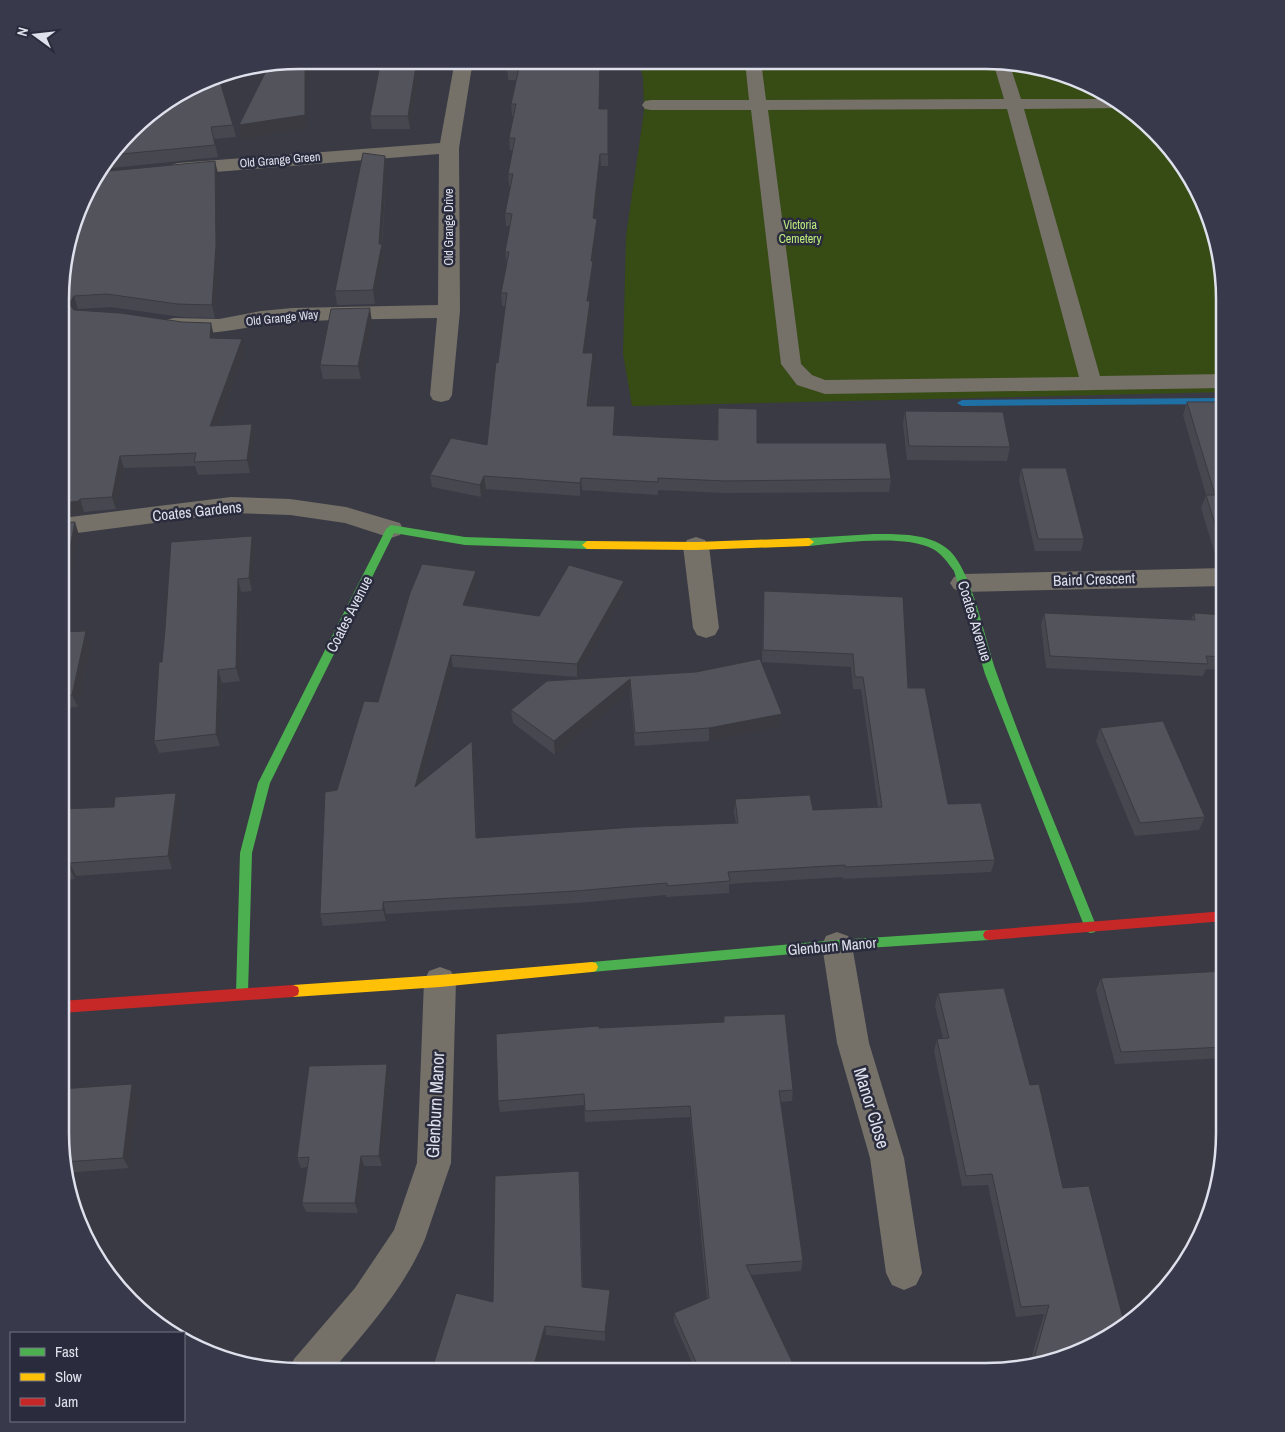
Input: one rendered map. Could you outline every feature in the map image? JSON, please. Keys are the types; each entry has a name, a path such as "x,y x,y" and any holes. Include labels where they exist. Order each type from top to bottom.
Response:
{"street":[{"name":"Old Grange Drive","path":"441,394 449,311 449,148 462,69"},
{"name":"Old Grange Green","path":"162,171 330,156 449,148"},
{"name":"Old Grange Way","path":"155,322 215,327 261,318 292,315 449,311"},
{"name":"Coates Gardens","path":"69,526 231,505 290,507 346,515 391,529"},
{"name":"Coates Avenue","path":"242,993 246,853 264,783 391,529 436,537 492,543 696,546 899,538 936,545 953,560 964,583 991,674 1091,928"},
{"path":"696,546 706,628"},
{"name":"Baird Crescent","path":"964,583 1216,577"},
{"name":"Glenburn Manor","path":"69,1006 242,993 440,981 838,945 1091,928 1216,917"},
{"name":"Manor Close","path":"838,945 853,1043 887,1158 904,1273"},
{"name":"Glenburn Manor","path":"315,1363 368,1301 408,1238 434,1163 440,981"}],"lane":[{"path":"755,69 791,364 800,378 811,384 825,387 1216,381"},
{"path":"1003,69 1091,382"},
{"path":"651,105 1110,104"}],"green space":[{"name":"Victoria Cemetery","path":"641,69 1002,69 1032,73 1061,81 1102,99 1138,126 1159,147 1178,171 1199,210 1212,253 1216,283 1216,392 632,406 623,354 626,236 644,111"}],"building":[{"path":"305,69 305,115 239,125 266,71"},
{"path":"379,69 416,69 408,116 370,116"},
{"path":"519,69 600,69 599,109 608,109 608,154 600,154 593,218 597,219 587,301 590,301 583,353 593,353 587,406 615,406 613,435 718,440 718,408 757,409 757,443 886,443 891,479 725,481 658,478 658,482 581,478 580,483 484,476 480,485 430,475 451,438 487,445 496,362 498,363 507,293 501,293 509,252 505,252 512,214 505,213 513,174 508,174 515,138 509,138 516,104 511,104"},
{"path":"220,82 233,125 211,127 215,145 120,154 136,136 171,107 183,99"},
{"path":"363,153 385,156 379,244 382,244 373,290 335,291"},
{"path":"215,161 216,245 212,305 177,304 107,294 74,296 69,304 69,283 73,253 81,224 92,197 107,171"},
{"path":"69,304 74,310 120,313 182,322 211,323 210,338 242,339 210,426 252,424 247,460 194,462 196,453 120,456 112,497 80,499 79,501 69,502"},
{"path":"370,308 358,366 320,365 331,309"},
{"path":"1187,402 1216,402 1216,527 1206,495 1215,495"},
{"path":"905,411 1003,412 1010,447 909,446"},
{"path":"1021,468 1066,468 1084,539 1038,539"},
{"path":"69,522 75,522 69,552"},
{"path":"252,536 249,578 238,579 236,668 218,670 216,734 154,741 159,662 162,662 171,542"},
{"path":"422,564 476,571 463,605 539,616 569,565 624,581 577,664 451,655 415,787 472,741 476,838 635,827 738,823 735,799 810,795 813,810 882,807 863,677 855,677 853,654 763,650 764,591 903,597 908,688 925,688 948,804 981,803 995,860 845,867 845,865 728,872 730,881 667,886 667,883 576,891 383,902 383,910 320,914 325,792 337,790 364,701 378,702 410,593"},
{"path":"1044,613 1195,620 1194,613 1216,614 1216,657 1206,656 1208,664 1050,656"},
{"path":"86,631 72,695 69,695 69,632"},
{"path":"760,659 782,714 709,728 635,733 630,679 554,741 511,710 547,681 696,672"},
{"path":"1163,721 1205,817 1140,823 1100,728"},
{"path":"176,793 168,856 70,863 69,867 69,809 114,807 115,797"},
{"path":"1216,971 1216,1047 1121,1052 1101,978"},
{"path":"1004,988 1030,1085 1039,1084 1063,1188 1089,1186 1123,1318 1102,1333 1075,1346 1034,1358 1049,1305 1021,1307 992,1174 966,1176 937,1039 949,1038 938,993"},
{"path":"785,1014 793,1090 779,1091 803,1261 746,1265 793,1363 693,1363 696,1362 674,1313 709,1298 690,1106 585,1111 584,1094 498,1101 496,1034 599,1026 599,1028 724,1022 724,1016"},
{"path":"387,1064 379,1156 361,1156 355,1203 302,1203 309,1157 297,1158 309,1066"},
{"path":"132,1084 123,1158 71,1161 69,1088"},
{"path":"579,1171 582,1287 610,1290 605,1332 545,1326 535,1363 434,1363 456,1293 493,1302 495,1176"}],"waterway":[{"path":"962,403 1216,401"}],"traffic: fast":[{"path":"242,993 246,853 264,783 391,529 465,541 587,545"},
{"path":"809,542 856,538 892,538 924,541 936,546 954,564 959,571 991,674 1091,928"},
{"path":"592,967 837,945 989,935"}],"traffic: slow":[{"path":"587,545 696,546 809,542"},
{"path":"293,991 440,981 592,967"}],"traffic: jam":[{"path":"989,935 1216,917"},
{"path":"69,1006 293,991"}]}
